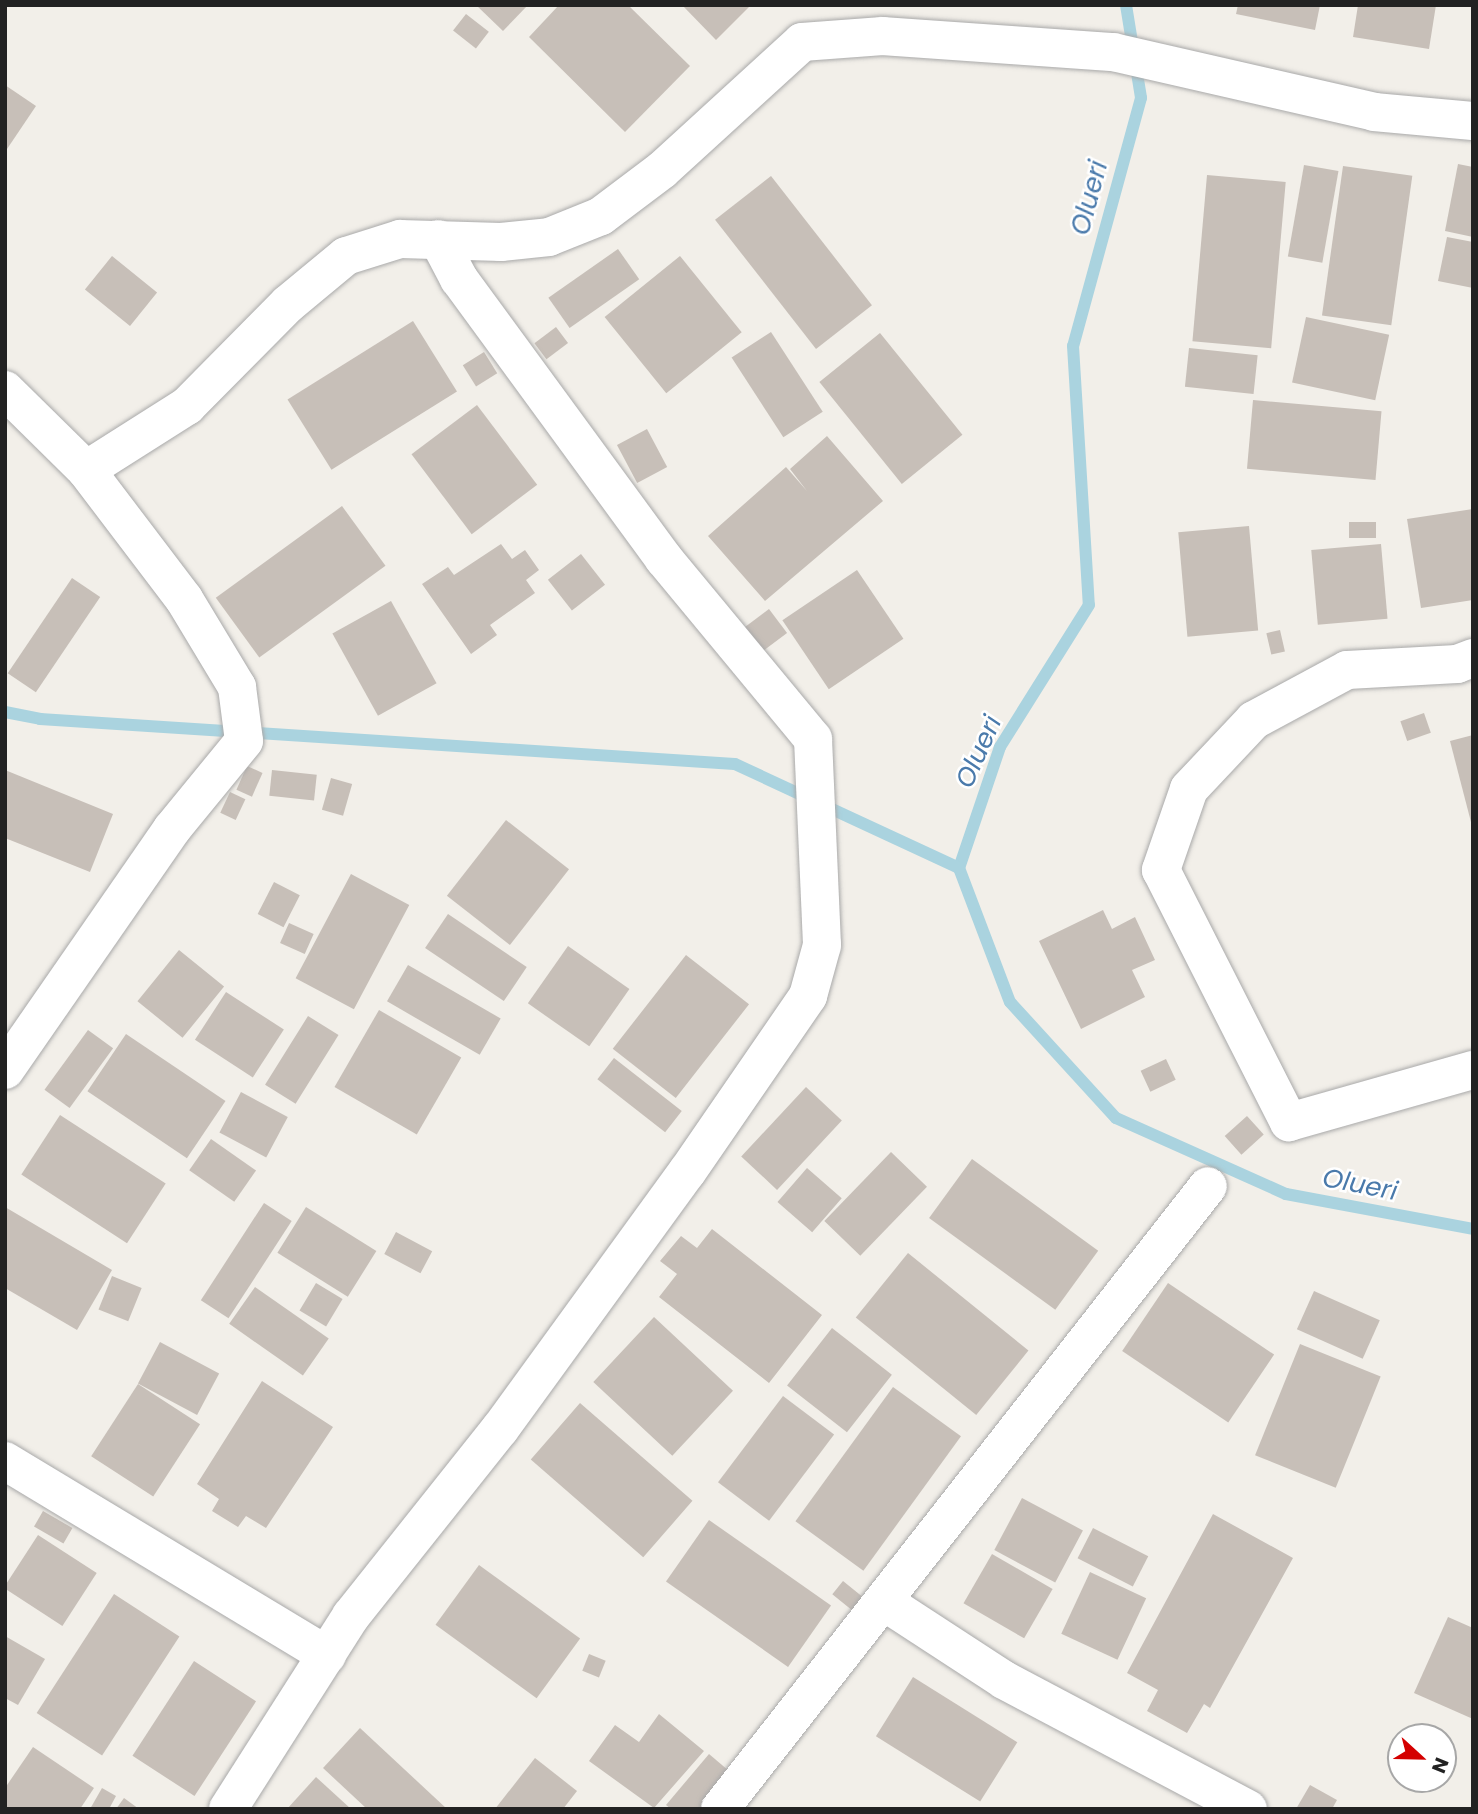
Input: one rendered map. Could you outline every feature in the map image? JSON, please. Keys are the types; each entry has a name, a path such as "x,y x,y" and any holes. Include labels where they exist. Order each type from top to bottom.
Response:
{"street":[{"path":"86,470 187,406 288,304 346,256 400,239 501,242 549,237 601,216 662,170 802,42 883,36 1113,52 1374,112 1473,121"},
{"path":"228,1809 351,1616 500,1429 687,1172 808,996 822,945 813,739 664,559 459,279 438,239"},
{"path":"5,390 86,470 184,598 237,687 244,741 172,829 5,1070"},
{"path":"1473,658 1457,664 1347,670 1254,720 1189,789 1161,870 1289,1122 1473,1070"},
{"path":"720,1809 886,1603 1208,1186"},
{"path":"5,1461 327,1655"},
{"path":"886,1603 1004,1680 1248,1809"}],"building":[{"path":"476,5 528,5 503,31"},
{"path":"559,5 628,5 690,66 625,132 529,37"},
{"path":"682,5 751,5 716,40"},
{"path":"1238,5 1320,5 1315,30 1236,14"},
{"path":"1358,5 1436,5 1429,49 1353,37"},
{"path":"466,14 489,32 476,48 453,31"},
{"path":"5,85 36,106 5,152"},
{"path":"1458,164 1473,167 1473,237 1445,231"},
{"path":"1304,165 1338,171 1322,263 1288,257"},
{"path":"1343,166 1412,176 1391,325 1322,316"},
{"path":"1207,175 1286,182 1271,348 1192,341"},
{"path":"771,176 872,305 816,349 715,220"},
{"path":"1447,237 1473,242 1473,288 1438,281"},
{"path":"618,249 639,279 570,328 548,298"},
{"path":"112,256 157,293 130,326 85,289"},
{"path":"680,256 742,332 666,393 605,317"},
{"path":"1306,317 1389,335 1375,400 1292,383"},
{"path":"413,321 457,391 331,470 287,399"},
{"path":"556,327 568,343 546,359 534,343"},
{"path":"771,332 823,412 783,437 732,358"},
{"path":"880,333 962,435 902,484 819,382"},
{"path":"1189,348 1258,355 1254,394 1185,387"},
{"path":"484,352 497,373 476,386 463,365"},
{"path":"1253,400 1382,411 1375,480 1247,469"},
{"path":"477,405 537,485 472,534 412,454"},
{"path":"647,429 667,467 637,483 617,445"},
{"path":"827,436 883,501 765,601 708,536 786,467 807,491 790,469"},
{"path":"342,506 385,566 259,658 216,598"},
{"path":"1473,509 1473,600 1421,608 1407,519"},
{"path":"1349,522 1376,522 1376,538 1349,538"},
{"path":"1249,526 1258,631 1187,637 1178,532"},
{"path":"501,544 512,559 525,550 539,570 526,580 535,593 490,625 497,635 471,654 422,584 448,567 454,575"},
{"path":"1381,544 1388,619 1318,625 1311,550"},
{"path":"581,554 605,585 572,611 548,580"},
{"path":"857,570 903,639 829,689 782,620"},
{"path":"72,578 100,597 36,692 8,673"},
{"path":"391,601 437,683 378,716 332,633"},
{"path":"769,609 787,633 755,657 737,633"},
{"path":"1280,630 1285,651 1271,655 1266,633"},
{"path":"1424,713 1431,733 1407,741 1400,721"},
{"path":"1473,735 1473,826 1472,826 1450,741"},
{"path":"247,766 263,773 252,797 236,790"},
{"path":"5,770 113,814 90,872 5,838"},
{"path":"272,770 317,775 314,801 269,796"},
{"path":"331,778 352,784 343,816 322,810"},
{"path":"230,792 245,799 236,820 220,813"},
{"path":"506,820 569,869 510,945 447,896"},
{"path":"351,874 409,905 354,1009 296,978"},
{"path":"274,882 300,895 283,927 258,914"},
{"path":"1103,910 1112,929 1135,917 1155,960 1132,970 1145,997 1081,1029 1039,941"},
{"path":"448,914 527,967 504,1001 425,948"},
{"path":"289,923 314,934 305,954 280,943"},
{"path":"568,946 629,989 589,1046 528,1003"},
{"path":"179,950 224,987 183,1038 137,1001"},
{"path":"686,955 749,1004 676,1098 613,1049"},
{"path":"408,965 501,1018 480,1055 387,1001"},
{"path":"226,992 284,1030 253,1077 195,1040"},
{"path":"379,1010 461,1058 417,1135 335,1087"},
{"path":"308,1016 339,1035 296,1104 265,1085"},
{"path":"88,1030 113,1048 70,1108 45,1090"},
{"path":"126,1034 225,1101 187,1158 87,1091"},
{"path":"614,1058 682,1111 665,1132 597,1079"},
{"path":"1166,1059 1176,1080 1150,1092 1141,1071"},
{"path":"806,1087 842,1120 777,1190 741,1156"},
{"path":"241,1092 288,1117 266,1157 219,1133"},
{"path":"60,1115 166,1184 127,1243 21,1175"},
{"path":"1247,1116 1264,1135 1241,1155 1225,1136"},
{"path":"211,1139 256,1171 234,1202 189,1170"},
{"path":"891,1152 927,1187 860,1256 824,1221"},
{"path":"972,1159 1098,1251 1055,1310 929,1218"},
{"path":"807,1168 842,1198 812,1232 777,1202"},
{"path":"264,1203 292,1221 228,1318 201,1300"},
{"path":"5,1207 112,1270 77,1330 5,1288"},
{"path":"306,1207 376,1251 348,1297 277,1253"},
{"path":"712,1229 822,1315 769,1383 659,1297 677,1274 660,1261 681,1236 697,1248"},
{"path":"396,1232 432,1251 420,1273 384,1254"},
{"path":"908,1253 1028,1351 976,1415 856,1318"},
{"path":"112,1276 142,1288 128,1321 99,1309"},
{"path":"316,1283 343,1299 326,1326 300,1310"},
{"path":"1168,1283 1274,1355 1228,1423 1122,1351"},
{"path":"255,1287 329,1339 303,1375 229,1324"},
{"path":"1314,1291 1380,1320 1363,1359 1297,1329"},
{"path":"654,1317 733,1391 672,1456 593,1382"},
{"path":"832,1328 892,1375 847,1432 787,1386"},
{"path":"160,1342 219,1373 197,1415 138,1383"},
{"path":"1300,1344 1381,1377 1336,1488 1255,1455"},
{"path":"262,1381 333,1427 266,1528 246,1516 238,1527 212,1511 219,1499 197,1484"},
{"path":"138,1384 200,1424 153,1496 91,1456"},
{"path":"893,1387 961,1436 863,1571 795,1521"},
{"path":"783,1396 834,1435 769,1521 718,1482"},
{"path":"580,1403 692,1501 643,1557 531,1460"},
{"path":"1022,1498 1083,1530 1055,1582 994,1550"},
{"path":"43,1511 72,1528 63,1544 34,1527"},
{"path":"1213,1514 1293,1558 1210,1708 1204,1704 1187,1733 1147,1711 1158,1690 1127,1673"},
{"path":"709,1520 831,1605 788,1667 666,1581"},
{"path":"1093,1528 1148,1556 1133,1586 1078,1558"},
{"path":"38,1535 97,1573 62,1626 5,1589"},
{"path":"992,1554 1053,1589 1024,1638 964,1603"},
{"path":"479,1565 580,1638 537,1698 436,1625"},
{"path":"1090,1572 1146,1598 1117,1660 1061,1634"},
{"path":"843,1581 869,1602 858,1615 832,1594"},
{"path":"114,1594 179,1636 102,1756 37,1713"},
{"path":"1448,1617 1473,1628 1473,1719 1414,1693"},
{"path":"5,1636 45,1659 18,1705 5,1698"},
{"path":"589,1654 606,1661 599,1677 582,1671"},
{"path":"194,1661 256,1701 195,1796 132,1756"},
{"path":"913,1677 1017,1742 980,1802 876,1736"},
{"path":"659,1714 704,1751 654,1808 589,1761 615,1725 639,1742"},
{"path":"360,1728 447,1809 367,1809 323,1768"},
{"path":"33,1747 94,1788 80,1809 5,1809 5,1788"},
{"path":"709,1754 735,1776 707,1809 671,1809 666,1805"},
{"path":"535,1758 577,1791 563,1809 495,1809"},
{"path":"316,1777 351,1809 287,1809"},
{"path":"1310,1785 1337,1800 1332,1809 1296,1809"},
{"path":"102,1788 116,1796 109,1809 90,1809"},
{"path":"124,1798 139,1809 116,1809"}],"waterway":[{"name":"Olueri","path":"1126,5 1141,98 1073,346 1089,605 1000,747 959,868 1010,1002 1116,1118 1286,1194 1473,1229"},
{"path":"5,712 40,719 735,764 959,868"}]}
